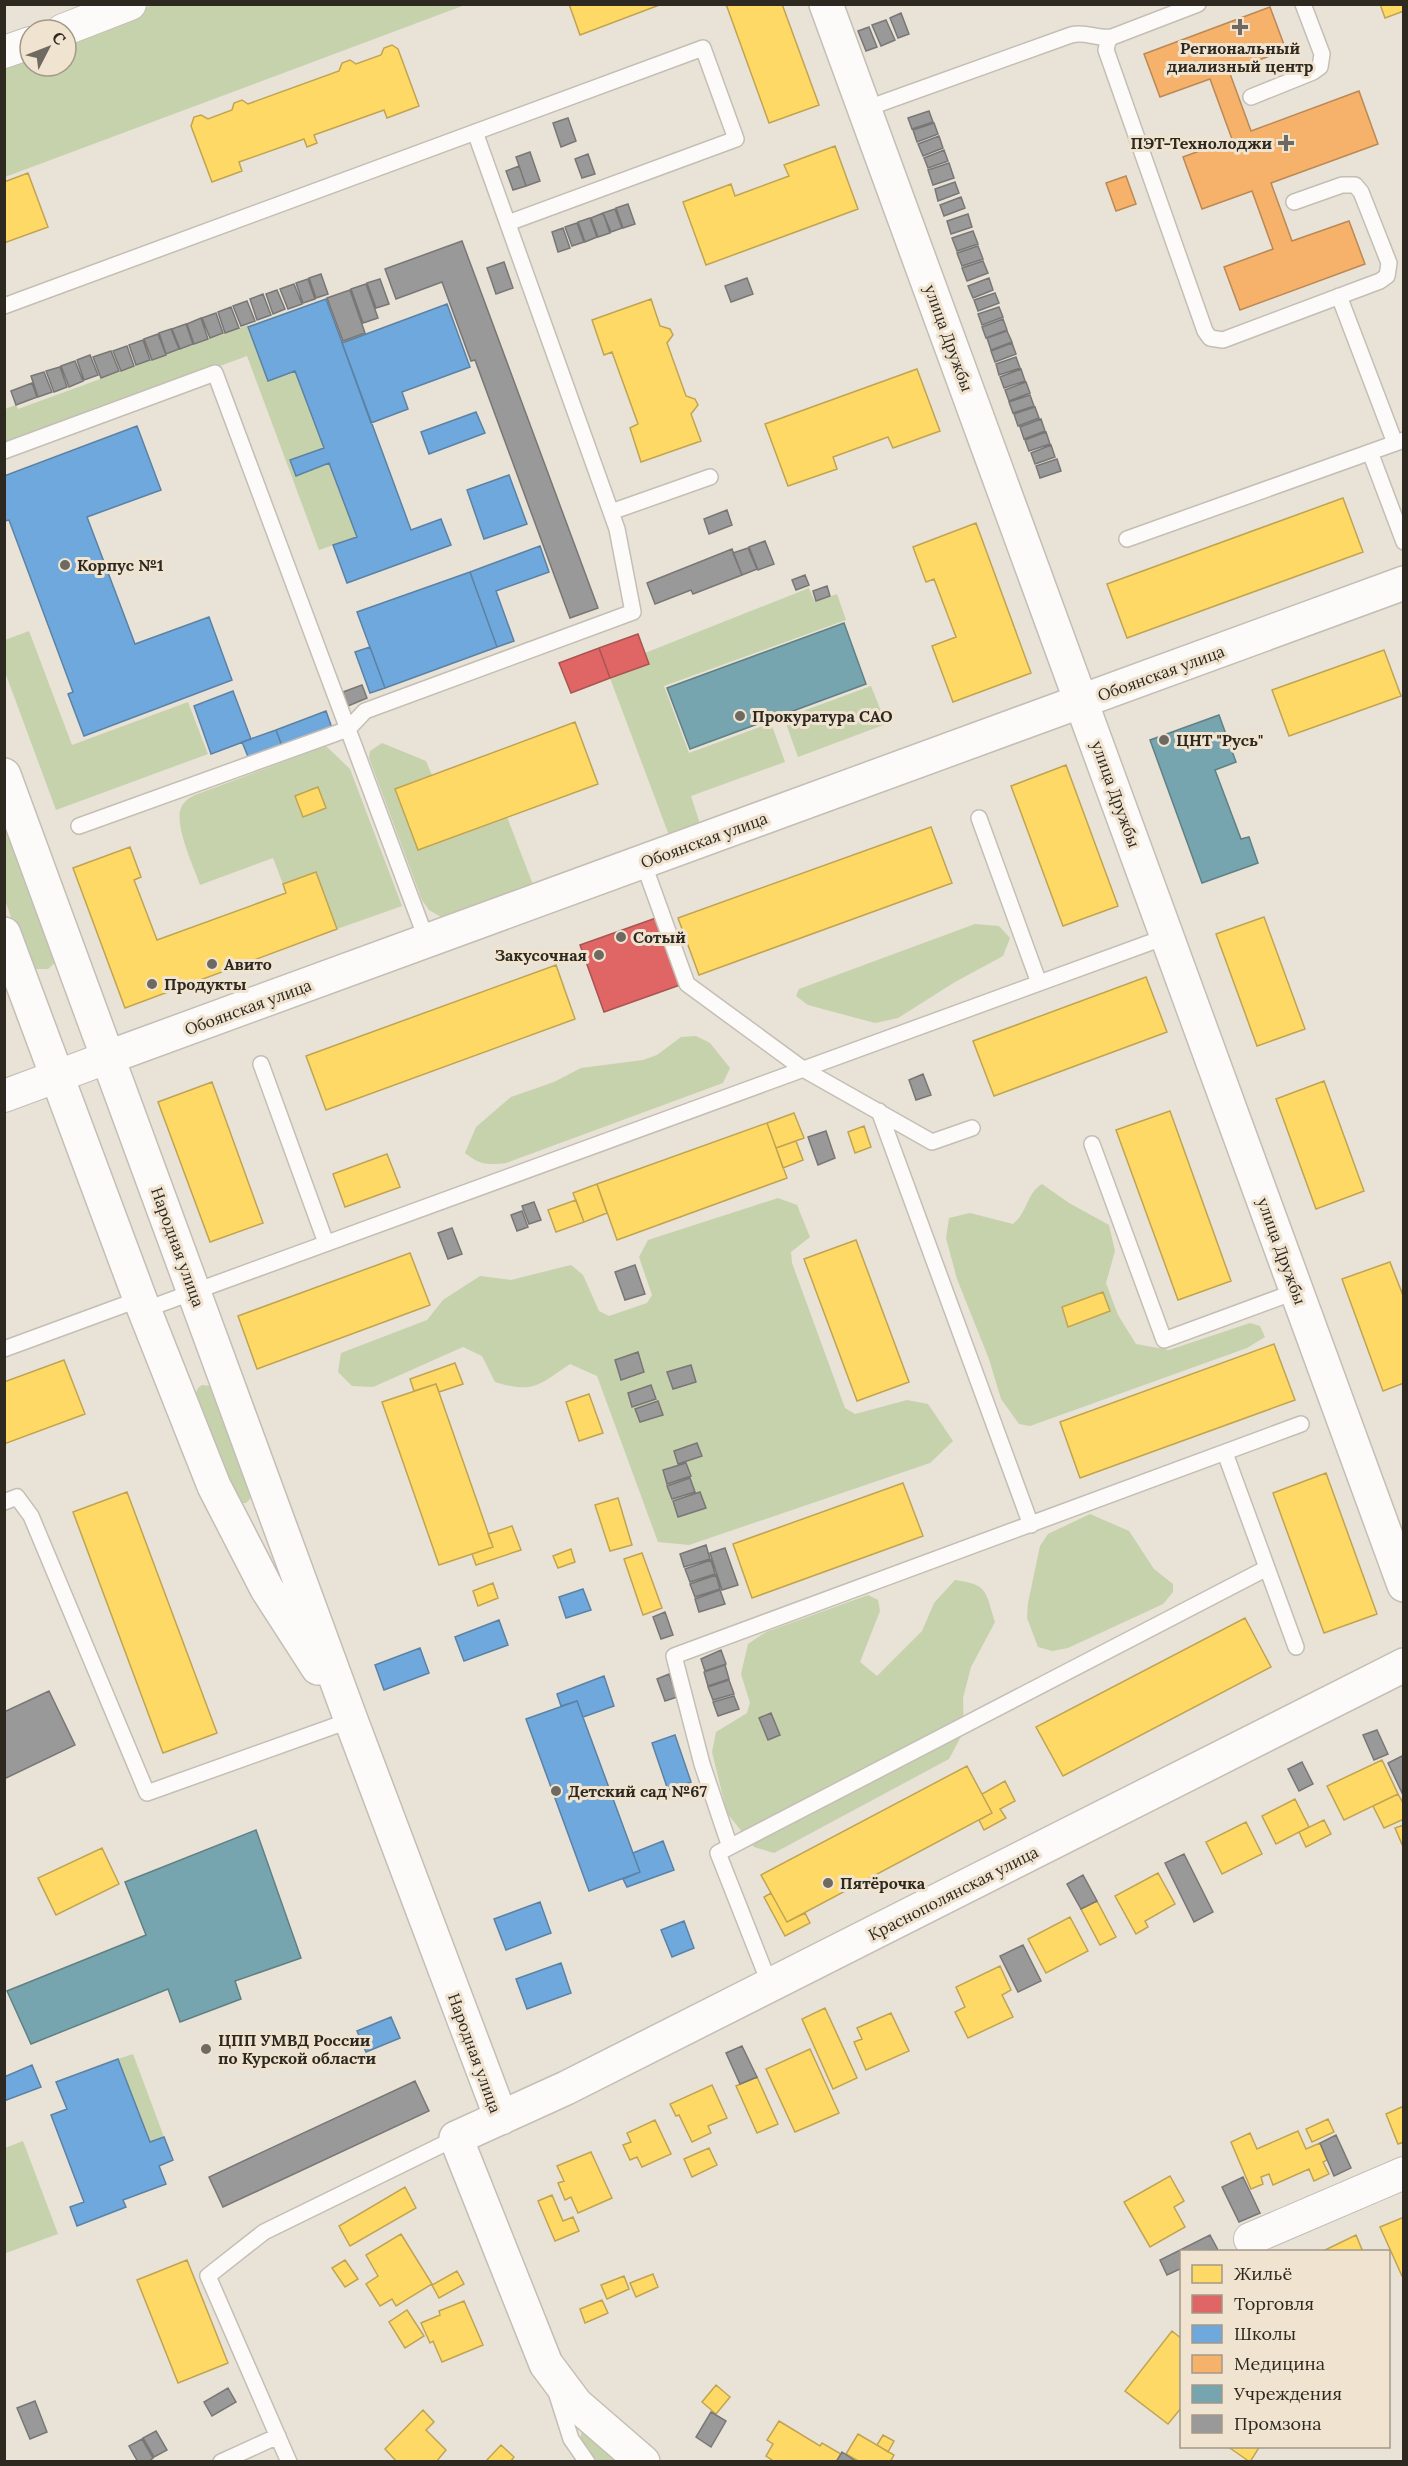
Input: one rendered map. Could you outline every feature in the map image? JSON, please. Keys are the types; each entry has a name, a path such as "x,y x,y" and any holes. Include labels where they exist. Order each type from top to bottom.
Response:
{"street":[{"path":"78,24 130,4"},
{"name":"улица Дружбы","path":"826,4 1404,1585"},
{"name":"Обоянская улица","path":"4,1096 1404,583"},
{"name":"Народная улица","path":"4,775 351,1720 501,2118 456,2138"},
{"name":"Народная улица","path":"4,934 20,990 57,1076 142,1304 214,1486 267,1589 351,1720"},
{"name":"Краснополянская улица","path":"501,2118 566,2088 1404,1665"},
{"path":"456,2138 546,2364 576,2404 643,2462"},
{"path":"1250,2240 1404,2173"}],"lane":[{"path":"865,109 1071,35 1079,33 1104,38 1112,37 1198,4"},
{"path":"1251,97 1320,67 1322,54 1303,4"},
{"path":"1112,37 1106,45 1107,54 1207,335 1215,340 1223,340 1384,279 1389,272 1389,263 1361,192 1355,185 1347,184 1294,202"},
{"path":"4,306 703,48 736,139 508,223"},
{"path":"79,826 348,729 365,711 633,612 617,529 476,132"},
{"path":"1127,539 1399,441 1339,296"},
{"path":"4,451 215,373 427,941"},
{"path":"1370,452 1404,542"},
{"path":"611,513 710,477"},
{"path":"979,818 1039,983"},
{"path":"643,862 687,984 803,1069 932,1142 972,1128"},
{"path":"4,1349 142,1304 195,1292 1168,936"},
{"path":"261,1064 326,1243"},
{"path":"879,1111 1031,1524"},
{"path":"1092,1144 1164,1340 1297,1291"},
{"path":"730,1847 702,1764 674,1656 1301,1424"},
{"path":"1225,1453 1296,1647"},
{"path":"4,1502 17,1497 31,1516 147,1793 351,1720"},
{"path":"770,1985 718,1853 1267,1568"},
{"path":"290,2462 208,2276 264,2232 456,2138"},
{"path":"546,2364 571,2439 587,2462"},
{"path":"221,2462 278,2436"}],"green space":[{"path":"153,5 465,5 5,177 5,60 18,55 18,78 78,78 78,33"},
{"path":"248,325 268,380 295,371 324,448 290,460 296,475 329,463 357,537 319,550 247,356 5,445 5,409 16,405 18,409"},
{"path":"809,588 815,602 837,594 846,620 664,686 689,753 771,723 785,762 691,796 701,827 670,838 610,678 649,664 645,653"},
{"path":"29,631 72,745 188,702 208,754 56,810 5,672 5,640"},
{"path":"871,686 886,724 798,757 784,718"},
{"path":"382,743 426,761 432,775 395,789 418,850 507,817 535,890 446,920 429,910 422,900 369,758 370,751"},
{"path":"326,746 350,769 402,906 337,929 316,872 283,884 273,858 200,885 180,825 181,808 185,802 195,795"},
{"path":"5,804 58,960 48,969 35,969 26,960 5,900"},
{"path":"975,924 999,926 1010,938 1003,956 955,982 898,1018 875,1023 808,1005 796,996 799,989"},
{"path":"696,1036 710,1043 730,1068 723,1083 506,1163 484,1163 465,1153 476,1127 511,1097 554,1082 581,1068 643,1060 657,1055 681,1037"},
{"path":"1042,1184 1069,1203 1109,1225 1115,1251 1106,1283 1118,1315 1136,1344 1169,1350 1250,1323 1260,1326 1265,1337 1247,1348 1030,1426 1019,1424 1001,1399 989,1359 957,1279 946,1238 949,1218 970,1213 1013,1224 1022,1214 1033,1193"},
{"path":"778,1198 797,1205 810,1237 791,1252 792,1263 845,1408 855,1414 907,1400 928,1404 953,1441 930,1463 689,1545 658,1542 597,1376 570,1364 535,1385 508,1386 495,1382 482,1356 463,1347 373,1387 352,1386 338,1372 341,1353 427,1320 443,1300 480,1276 511,1280 571,1265 583,1275 599,1311 609,1316 647,1303 652,1295 639,1257 648,1240"},
{"path":"202,1385 212,1386 252,1497 246,1503 237,1503 194,1397"},
{"path":"1090,1514 1129,1531 1154,1569 1173,1584 1173,1592 1163,1604 1068,1648 1052,1651 1038,1647 1027,1618 1040,1546 1048,1534"},
{"path":"955,1580 974,1584 984,1591 995,1622 971,1667 963,1698 964,1731 949,1759 774,1853 754,1847 727,1813 712,1752 716,1732 747,1713 750,1703 741,1674 748,1644 766,1632 868,1595 878,1600 880,1611 860,1662 877,1676 922,1631 934,1603"},
{"path":"133,2054 164,2137 150,2142 118,2059"},
{"path":"23,2141 58,2234 6,2253 5,2148"},
{"path":"582,2430 634,2461 597,2461 580,2441"}],"building: Жильё":[{"path":"569,4 662,4 580,35"},
{"path":"726,4 782,4 819,105 769,123"},
{"path":"1380,4 1404,4 1404,11 1385,18"},
{"path":"392,45 398,49 419,106 387,118 384,110 314,135 317,143 307,147 304,139 239,162 242,171 212,182 191,126 194,117 201,115 208,119 232,110 234,103 242,100 248,104 339,71 342,63 350,60 356,64 381,55 384,48"},
{"path":"835,146 858,209 706,265 683,202 731,184 735,196 789,176 784,165"},
{"path":"28,173 48,227 4,243 4,182"},
{"path":"651,299 660,326 670,329 673,335 667,343 686,396 695,399 698,405 691,414 701,441 641,462 630,428 638,424 612,352 604,355 592,320"},
{"path":"917,369 940,431 893,448 888,437 833,457 837,469 788,486 765,424"},
{"path":"1343,498 1363,552 1127,638 1107,584"},
{"path":"976,523 1031,673 953,702 932,646 956,637 934,579 926,582 913,547"},
{"path":"1384,650 1401,696 1289,736 1272,690"},
{"path":"575,722 598,784 418,850 395,789"},
{"path":"1066,765 1118,906 1063,926 1011,786"},
{"path":"318,787 326,808 303,817 295,796"},
{"path":"931,827 952,883 699,975 678,918"},
{"path":"130,847 141,877 134,880 157,940 286,893 283,884 316,872 337,929 125,1008 73,868"},
{"path":"1264,917 1305,1029 1257,1046 1216,934"},
{"path":"556,965 575,1019 326,1110 306,1056"},
{"path":"1146,977 1167,1032 994,1096 973,1041"},
{"path":"1324,1081 1364,1191 1316,1209 1276,1099"},
{"path":"212,1082 263,1223 210,1242 158,1102"},
{"path":"1170,1111 1231,1281 1178,1300 1116,1130"},
{"path":"794,1113 804,1138 776,1148 767,1123"},
{"path":"767,1123 787,1178 617,1240 597,1184"},
{"path":"864,1126 871,1147 855,1153 848,1132"},
{"path":"796,1141 803,1160 783,1168 776,1148"},
{"path":"387,1154 400,1187 345,1207 333,1174"},
{"path":"597,1184 607,1213 584,1222 573,1193"},
{"path":"576,1200 584,1222 556,1232 548,1210"},
{"path":"856,1240 909,1382 857,1401 804,1259"},
{"path":"410,1253 430,1305 257,1369 238,1316"},
{"path":"1390,1262 1404,1298 1404,1383 1383,1391 1342,1279"},
{"path":"1103,1292 1110,1311 1068,1327 1062,1307"},
{"path":"1274,1344 1295,1400 1080,1478 1060,1422"},
{"path":"64,1360 85,1414 4,1444 4,1382"},
{"path":"455,1363 463,1384 439,1392 436,1384 414,1391 410,1379"},
{"path":"436,1384 493,1547 439,1565 382,1402"},
{"path":"589,1394 603,1433 579,1441 566,1402"},
{"path":"1326,1473 1377,1614 1324,1633 1273,1493"},
{"path":"903,1483 923,1536 752,1598 733,1544"},
{"path":"127,1492 217,1733 163,1753 73,1512"},
{"path":"618,1498 632,1545 610,1551 595,1505"},
{"path":"512,1526 521,1550 476,1565 472,1554 493,1547 488,1534"},
{"path":"571,1549 575,1562 558,1568 553,1556"},
{"path":"642,1553 662,1608 643,1615 624,1559"},
{"path":"493,1583 498,1598 478,1606 473,1591"},
{"path":"1245,1618 1271,1667 1063,1776 1036,1727"},
{"path":"1382,1760 1398,1794 1344,1820 1327,1786"},
{"path":"967,1766 992,1813 787,1922 761,1875"},
{"path":"1005,1781 1015,1801 1000,1809 1006,1818 984,1830 979,1820 992,1813 982,1794"},
{"path":"1398,1794 1404,1805 1404,1819 1384,1828 1373,1806"},
{"path":"1295,1799 1309,1827 1276,1844 1262,1816"},
{"path":"1324,1820 1331,1834 1306,1847 1299,1832"},
{"path":"1246,1822 1262,1854 1222,1874 1206,1842"},
{"path":"1404,1825 1404,1849 1395,1828"},
{"path":"102,1848 119,1884 56,1915 38,1878"},
{"path":"1158,1873 1175,1904 1145,1921 1148,1927 1136,1934 1115,1896"},
{"path":"771,1893 787,1922 805,1913 810,1923 785,1936 764,1897"},
{"path":"1097,1901 1116,1937 1100,1945 1081,1909"},
{"path":"1070,1917 1088,1951 1046,1973 1028,1939"},
{"path":"1000,1966 1011,1990 1002,1995 1013,2017 968,2038 955,2012 965,2007 956,1987"},
{"path":"825,2008 857,2078 833,2089 802,2019"},
{"path":"891,2013 909,2051 866,2070 854,2042 862,2039 857,2028"},
{"path":"810,2049 839,2113 795,2132 766,2069"},
{"path":"757,2077 778,2124 757,2133 736,2086"},
{"path":"712,2085 727,2118 708,2126 711,2133 692,2142 679,2115 676,2116 670,2104"},
{"path":"1404,2106 1404,2142 1398,2144 1386,2114"},
{"path":"1328,2119 1334,2132 1312,2142 1306,2129"},
{"path":"655,2120 671,2154 642,2167 637,2157 630,2160 623,2145 631,2142 627,2133"},
{"path":"1298,2131 1306,2149 1320,2143 1327,2160 1323,2162 1329,2174 1314,2181 1309,2169 1273,2185 1269,2174 1261,2177 1263,2184 1251,2189 1231,2142 1250,2133 1257,2149"},
{"path":"709,2148 717,2165 692,2177 684,2159"},
{"path":"591,2152 612,2198 578,2213 571,2197 565,2200 558,2183 564,2181 557,2166"},
{"path":"1170,2176 1184,2201 1174,2207 1185,2227 1150,2247 1124,2202"},
{"path":"405,2187 416,2208 350,2246 339,2226"},
{"path":"552,2195 563,2221 573,2217 579,2231 555,2241 538,2201"},
{"path":"1404,2217 1404,2275 1402,2276 1380,2227"},
{"path":"401,2234 432,2284 396,2306 392,2299 380,2306 366,2284 378,2276 366,2255"},
{"path":"1356,2235 1362,2250 1325,2250"},
{"path":"187,2260 228,2363 178,2383 137,2280"},
{"path":"345,2260 358,2279 345,2287 332,2268"},
{"path":"457,2271 464,2284 439,2298 432,2285"},
{"path":"653,2274 658,2287 636,2297 630,2283"},
{"path":"624,2276 629,2289 607,2299 601,2285"},
{"path":"602,2300 608,2313 585,2323 580,2309"},
{"path":"464,2301 483,2345 442,2362 433,2341 430,2343 421,2323 440,2315 439,2311"},
{"path":"407,2310 424,2336 405,2348 389,2322"},
{"path":"1172,2331 1180,2337 1180,2409 1168,2424 1125,2391"},
{"path":"716,2385 730,2397 716,2414 702,2402"},
{"path":"423,2410 434,2422 426,2430 446,2450 436,2462 397,2462 385,2449"},
{"path":"779,2421 820,2446 822,2443 841,2454 836,2462 775,2462 766,2456 773,2444 767,2440"},
{"path":"858,2434 894,2455 890,2462 860,2462 846,2454"},
{"path":"883,2435 894,2441 888,2452 877,2445"},
{"path":"501,2445 514,2457 510,2462 485,2462"},
{"path":"1230,2448 1259,2448 1250,2462"}],"building: Торговля":[{"path":"638,634 649,664 610,678 599,648"},
{"path":"599,648 610,678 571,693 559,663"},
{"path":"656,918 680,985 604,1012 580,945"}],"building: Школы":[{"path":"326,299 411,530 441,519 451,545 347,583 333,545 357,537 329,463 296,476 290,460 324,448 295,371 268,381 248,327"},
{"path":"447,304 470,367 402,392 408,409 371,423 342,343"},
{"path":"476,412 485,433 429,454 421,432"},
{"name":"Корпус №1","path":"137,426 161,490 87,517 135,644 209,617 232,680 84,736 68,694 73,692 9,520 4,521 4,476"},
{"path":"509,475 527,524 484,539 467,490"},
{"path":"540,546 549,572 496,591 514,641 497,647 470,572"},
{"path":"470,572 497,647 385,688 357,612"},
{"path":"370,647 385,688 370,693 355,652"},
{"path":"233,691 251,739 211,754 194,706"},
{"path":"326,711 332,728 282,746 276,730"},
{"path":"276,730 282,746 249,759 242,742"},
{"path":"583,1589 591,1610 566,1618 559,1597"},
{"path":"499,1620 508,1645 464,1661 455,1637"},
{"path":"420,1648 429,1673 384,1690 375,1665"},
{"path":"604,1676 614,1706 583,1717 577,1701 561,1706 557,1694"},
{"path":"577,1701 640,1872 589,1891 526,1719"},
{"path":"675,1735 691,1782 668,1790 652,1743"},
{"path":"663,1841 674,1870 627,1887 623,1879 640,1872 633,1853"},
{"path":"540,1902 551,1933 506,1950 494,1919"},
{"path":"684,1921 694,1948 672,1957 661,1930"},
{"path":"561,1963 571,1993 527,2009 516,1979"},
{"path":"391,2017 400,2038 366,2052 357,2031"},
{"path":"118,2059 150,2142 164,2137 173,2160 159,2166 166,2184 123,2200 126,2207 77,2226 70,2207 84,2202 51,2115 67,2109 56,2082"},
{"path":"32,2065 41,2087 4,2101 4,2077"}],"building: Медицина":[{"path":"1270,7 1286,50 1229,71 1251,131 1359,91 1378,144 1271,183 1292,241 1349,221 1365,264 1240,310 1224,267 1273,249 1252,191 1202,209 1183,157 1232,139 1210,79 1160,97 1144,54"},
{"path":"1126,176 1136,204 1116,211 1106,183"}],"building: Учреждения":[{"path":"844,623 866,684 690,749 667,688"},
{"path":"1219,715 1236,762 1215,770 1241,839 1249,837 1258,863 1202,883 1150,740"},
{"path":"256,1830 301,1958 235,1981 241,1999 180,2022 168,1989 31,2044 7,1991 146,1935 125,1882"}],"building: Промзона":[{"path":"901,13 909,34 898,38 890,18"},
{"path":"886,20 895,40 881,46 872,25"},
{"path":"869,27 877,47 866,51 858,31"},
{"path":"929,111 933,122 912,129 908,118"},
{"path":"568,118 576,141 561,147 553,123"},
{"path":"934,123 938,134 917,142 913,130"},
{"path":"939,136 943,148 923,156 918,144"},
{"path":"944,150 948,161 928,168 924,158"},
{"path":"530,152 540,181 526,186 516,157"},
{"path":"588,154 595,174 582,178 575,159"},
{"path":"949,163 954,178 933,185 928,170"},
{"path":"519,166 526,186 513,190 506,171"},
{"path":"955,182 959,193 938,201 935,189"},
{"path":"961,197 965,208 944,216 940,205"},
{"path":"628,204 635,224 623,228 616,208"},
{"path":"615,209 622,228 611,232 603,213"},
{"path":"603,213 610,233 598,237 591,218"},
{"path":"968,214 972,227 951,234 947,221"},
{"path":"590,218 597,237 585,242 578,222"},
{"path":"577,223 584,242 572,246 565,227"},
{"path":"563,228 570,248 558,252 552,232"},
{"path":"973,231 978,244 957,251 952,238"},
{"path":"462,241 598,608 570,618 475,360 471,361 442,282 396,299 385,269"},
{"path":"978,246 983,259 962,266 957,253"},
{"path":"983,261 988,273 967,281 962,268"},
{"path":"504,262 513,288 496,294 487,268"},
{"path":"321,274 328,294 316,298 309,278"},
{"path":"747,278 753,294 731,302 725,286"},
{"path":"989,278 993,290 973,298 968,286"},
{"path":"308,279 315,299 303,303 296,283"},
{"path":"380,279 389,304 376,308 367,283"},
{"path":"294,284 302,304 288,309 280,289"},
{"path":"366,284 378,318 363,323 351,289"},
{"path":"277,290 285,309 273,314 266,294"},
{"path":"350,290 365,333 343,341 327,298"},
{"path":"995,293 999,303 978,311 974,300"},
{"path":"263,294 271,315 257,320 250,299"},
{"path":"247,301 255,321 241,326 233,306"},
{"path":"231,307 239,328 225,333 218,312"},
{"path":"999,307 1003,317 982,325 978,314"},
{"path":"216,313 223,333 210,338 202,318"},
{"path":"201,318 208,339 194,344 187,324"},
{"path":"1003,319 1007,330 986,338 982,327"},
{"path":"186,324 193,344 180,349 172,329"},
{"path":"171,329 179,349 166,354 159,333"},
{"path":"1007,331 1012,342 991,350 987,338"},
{"path":"158,334 166,355 152,360 144,339"},
{"path":"143,340 150,360 136,365 129,345"},
{"path":"1012,343 1016,354 995,362 991,351"},
{"path":"127,346 134,366 121,371 113,351"},
{"path":"111,351 119,371 101,378 93,357"},
{"path":"90,355 98,375 84,380 77,360"},
{"path":"1016,357 1020,368 999,375 996,364"},
{"path":"75,361 83,381 69,387 61,366"},
{"path":"60,367 67,387 54,392 46,371"},
{"path":"1021,369 1025,381 1004,388 1000,377"},
{"path":"44,372 52,392 38,397 31,376"},
{"path":"1026,382 1030,393 1009,401 1005,390"},
{"path":"32,383 37,397 16,405 11,391"},
{"path":"1030,395 1034,406 1013,413 1009,402"},
{"path":"1035,407 1039,418 1018,426 1014,414"},
{"path":"1041,419 1045,431 1024,439 1020,427"},
{"path":"1046,432 1050,444 1029,451 1025,440"},
{"path":"1051,445 1055,457 1035,464 1031,453"},
{"path":"1057,459 1061,471 1040,478 1036,466"},
{"path":"727,510 732,525 709,534 704,519"},
{"path":"765,541 774,564 758,570 749,547"},
{"path":"748,548 757,569 742,575 733,553"},
{"path":"732,549 742,575 693,594 691,590 655,604 647,583"},
{"path":"805,575 809,585 796,590 792,580"},
{"path":"827,586 830,596 816,601 813,591"},
{"path":"362,685 367,698 348,706 343,692"},
{"path":"923,1074 931,1095 916,1100 909,1080"},
{"path":"826,1131 835,1158 818,1165 808,1137"},
{"path":"534,1202 541,1220 529,1224 522,1206"},
{"path":"522,1211 528,1227 517,1231 511,1215"},
{"path":"452,1228 462,1254 448,1259 438,1233"},
{"path":"635,1265 645,1294 625,1300 615,1272"},
{"path":"638,1352 644,1372 621,1380 615,1360"},
{"path":"691,1365 696,1382 673,1389 667,1372"},
{"path":"651,1385 656,1399 632,1407 628,1393"},
{"path":"658,1401 663,1415 640,1422 635,1409"},
{"path":"697,1443 702,1456 678,1464 674,1451"},
{"path":"686,1463 691,1476 667,1484 663,1470"},
{"path":"690,1478 695,1492 672,1499 667,1486"},
{"path":"700,1492 706,1508 678,1517 673,1501"},
{"path":"706,1545 710,1559 684,1567 680,1554"},
{"path":"725,1548 738,1585 722,1590 710,1553"},
{"path":"711,1560 715,1574 690,1582 685,1569"},
{"path":"716,1575 720,1589 695,1597 690,1584"},
{"path":"720,1590 725,1604 699,1612 695,1599"},
{"path":"665,1612 673,1635 661,1639 653,1617"},
{"path":"721,1650 726,1664 705,1671 701,1659"},
{"path":"725,1665 729,1679 708,1686 704,1672"},
{"path":"669,1674 677,1697 665,1701 657,1679"},
{"path":"729,1680 734,1694 713,1700 708,1687"},
{"path":"49,1691 75,1745 4,1779 4,1712"},
{"path":"734,1696 739,1709 718,1716 713,1702"},
{"path":"771,1713 780,1735 768,1740 759,1718"},
{"path":"1377,1730 1388,1754 1374,1760 1363,1735"},
{"path":"1404,1755 1404,1795 1403,1795 1388,1763"},
{"path":"1302,1762 1313,1784 1299,1791 1288,1769"},
{"path":"1184,1854 1213,1912 1194,1922 1165,1863"},
{"path":"1083,1875 1097,1901 1081,1909 1067,1884"},
{"path":"1023,1945 1041,1981 1018,1992 1000,1956"},
{"path":"742,2046 757,2077 740,2084 726,2053"},
{"path":"415,2081 429,2111 223,2207 209,2177"},
{"path":"1336,2135 1351,2168 1334,2176 1320,2143"},
{"path":"1243,2177 1260,2213 1239,2222 1222,2187"},
{"path":"1210,2235 1218,2250 1180,2250"},
{"path":"1180,2250 1180,2269 1167,2275 1160,2260"},
{"path":"228,2388 236,2402 212,2416 204,2402"},
{"path":"35,2401 47,2432 30,2439 17,2408"},
{"path":"711,2412 726,2421 711,2447 696,2437"},
{"path":"156,2431 167,2450 154,2457 143,2438"},
{"path":"142,2439 153,2458 148,2462 138,2462 129,2446"},
{"path":"842,2452 857,2462 836,2462"}],"place":[{"name":"Региональный диализный центр","path":"1240,27"},
{"name":"ПЭТ-Технолоджи","path":"1286,143"},
{"name":"Корпус №1","path":"65,565"},
{"name":"Прокуратура САО","path":"740,716"},
{"name":"ЦНТ \"Русь\"","path":"1164,740"},
{"name":"Сотый","path":"621,937"},
{"name":"Закусочная","path":"599,955"},
{"name":"Авито","path":"212,964"},
{"name":"Продукты","path":"152,984"},
{"name":"Детский сад №67","path":"556,1791"},
{"name":"Пятёрочка","path":"828,1883"},
{"name":"ЦПП УМВД России по Курской области","path":"206,2049"}]}
